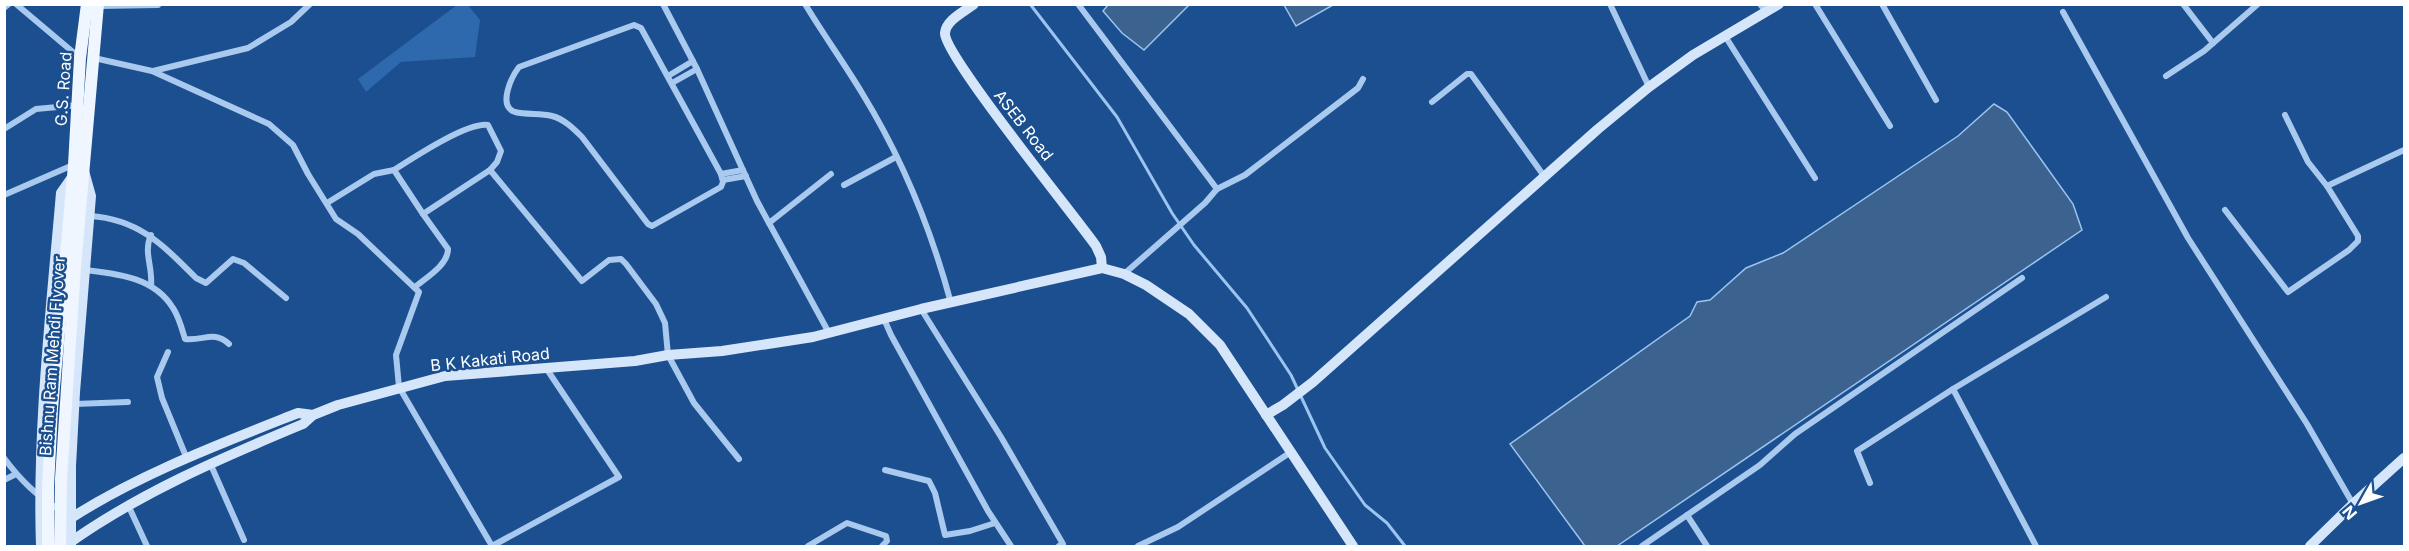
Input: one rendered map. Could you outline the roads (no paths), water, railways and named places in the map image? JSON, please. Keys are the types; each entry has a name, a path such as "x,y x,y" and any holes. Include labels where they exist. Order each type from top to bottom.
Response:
{"main road":[{"name":"ASEB Road","path":"974,4 949,24 945,31 948,45 968,77 1096,246 1101,257 1102,268"},
{"path":"1266,415 1313,382 1544,176 1649,87 1763,8 1779,4"},
{"name":"G.S. Road","path":"77,170 80,58 94,5"},
{"name":"G.S. Road","path":"77,170 93,58 94,5"},
{"path":"43,546 39,498 43,413 61,193 77,170 91,196 75,392 72,518 67,545"},
{"name":"Bishnu Ram Mehdi Flyover","path":"67,545 61,479 77,170"},
{"name":"Bishnu Ram Mehdi Flyover","path":"43,546 50,449 76,197"},
{"path":"1102,268 1124,274 1146,285 1189,314 1220,345 1353,546"},
{"name":"B K Kakati Road","path":"67,545 129,507 209,463 303,424 313,415 338,405 399,387 445,376 635,361 668,355 722,351 830,333 921,309 1102,268"},
{"path":"45,391 75,392"},
{"path":"43,413 74,409"},
{"path":"43,546 58,527 141,480 298,412 313,415"},
{"path":"2310,546 2404,458"}],"street":[{"path":"4,8 9,4"},
{"path":"16,4 80,58"},
{"path":"152,71 248,48 291,22 310,4"},
{"path":"663,4 697,69 769,223 830,333"},
{"path":"805,4 863,93 918,199 951,303"},
{"path":"1078,4 1217,189"},
{"path":"1610,4 1649,87"},
{"path":"1815,4 1890,126"},
{"path":"1882,4 1936,100"},
{"path":"2183,4 2213,43"},
{"path":"2166,76 2213,43 2258,4"},
{"path":"94,5 158,5"},
{"path":"2063,12 2188,238 2307,424 2353,504"},
{"path":"634,25 641,28 672,83 722,177 721,187 652,226 648,224 582,137 570,125 554,116 514,111 508,105 506,98 514,74 519,67 634,25"},
{"path":"1725,36 1815,178"},
{"path":"93,58 152,71 269,124 293,145 336,219 358,234 415,287 419,292 396,355 399,387 492,546 619,477 546,368"},
{"path":"668,76 693,61"},
{"path":"672,83 697,69"},
{"path":"1432,102 1467,74 1471,74 1544,176"},
{"path":"1124,274 1205,203 1217,189 1245,175 1358,88 1363,79"},
{"path":"4,129 36,109 79,105"},
{"path":"2225,210 2284,290 2291,291 2349,250 2358,241 2358,236 2327,186 2308,162 2285,115"},
{"path":"327,203 374,174 394,170 466,129 481,124 488,125 501,151 497,162 490,170 423,214"},
{"path":"2327,186 2404,150"},
{"path":"844,185 896,157"},
{"path":"4,195 77,170"},
{"path":"394,170 448,249 445,261 415,287"},
{"path":"490,170 582,282 609,260 621,259 626,264 656,304 665,323 668,355 694,403 739,459"},
{"path":"722,177 745,173"},
{"path":"769,223 831,174"},
{"path":"90,216 110,218 151,236 196,278 206,282 233,260 244,263 286,298"},
{"path":"151,236 147,244 152,272 151,286"},
{"path":"85,270 135,278 151,286 174,308 185,339 197,340 215,335 220,336 229,344"},
{"path":"1642,546 1761,465 1795,434 2022,278"},
{"path":"1870,483 1857,452 1953,389 2106,297"},
{"path":"921,309 1001,437 1063,544 1059,546"},
{"path":"884,319 995,523 1011,546"},
{"path":"168,352 157,377 162,398 187,459"},
{"path":"1953,389 2036,546"},
{"path":"74,409 128,402"},
{"path":"1138,546 1178,527 1291,452"},
{"path":"4,458 39,498 72,518"},
{"path":"209,463 243,540"},
{"path":"885,470 929,481 945,535 970,531 995,523"},
{"path":"4,480 16,474"},
{"path":"129,507 147,546"},
{"path":"1687,515 1707,546"},
{"path":"808,546 847,523 886,536 887,541 882,546"}],"waterway":[{"path":"1030,4 1117,117 1172,213 1194,245 1247,308 1291,375 1325,448 1365,505 1387,523 1405,546"}]}
